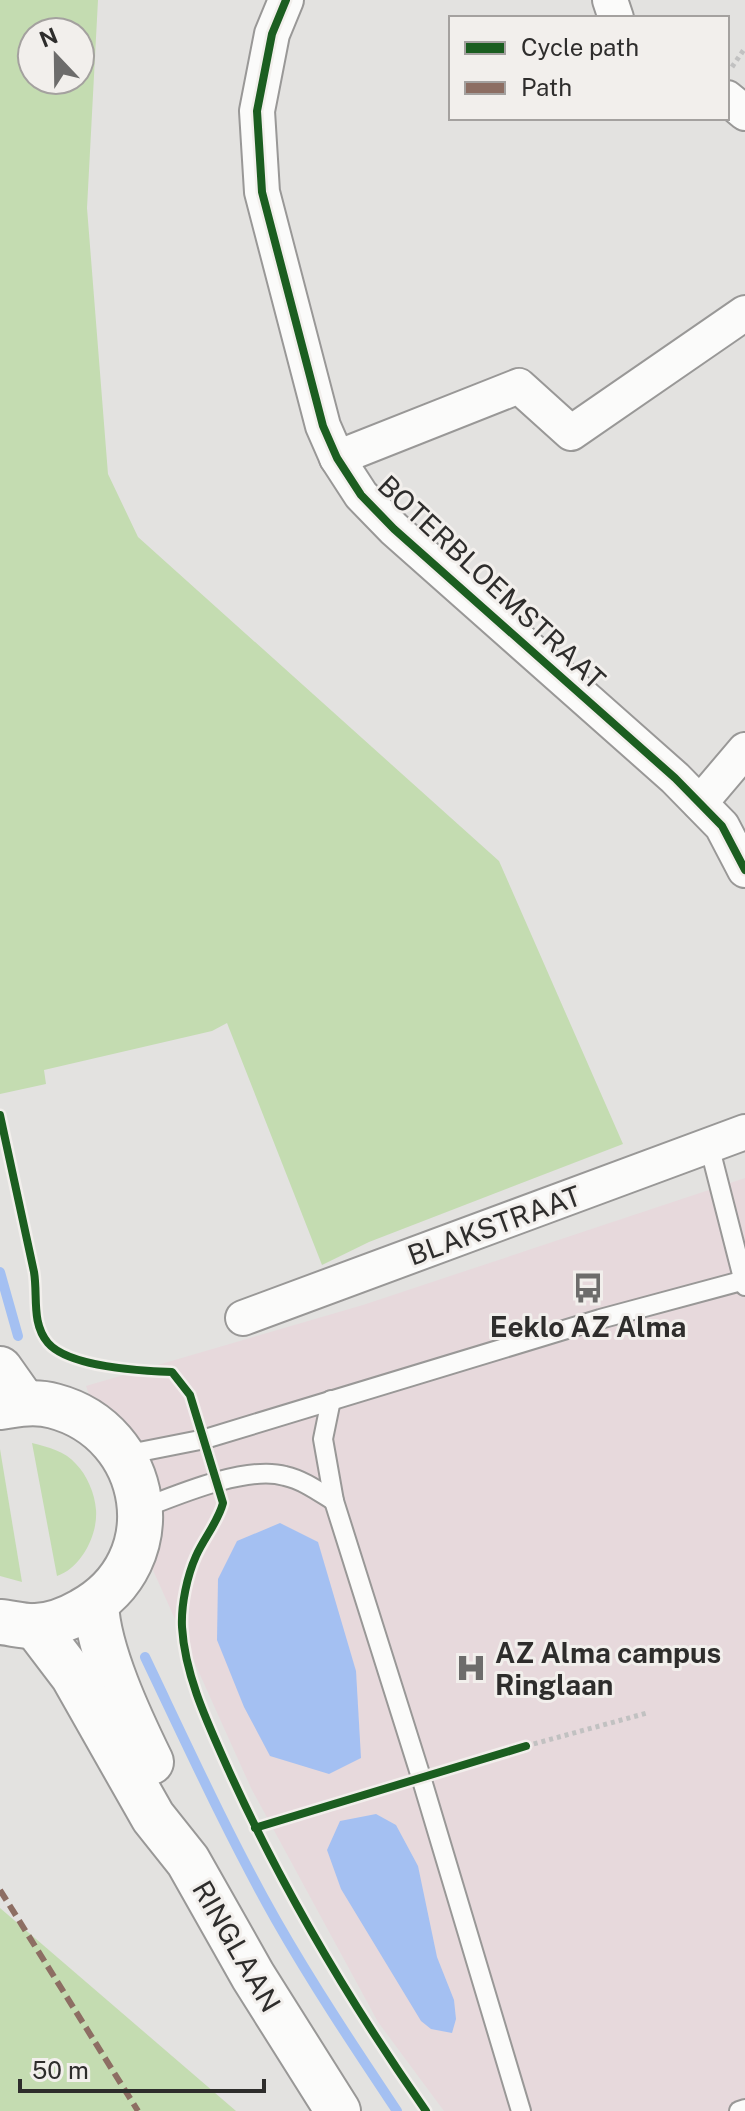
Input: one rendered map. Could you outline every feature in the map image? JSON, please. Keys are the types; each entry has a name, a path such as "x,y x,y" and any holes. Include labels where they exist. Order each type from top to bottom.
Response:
{"main road":[{"path":"8,1393 80,1415 101,1428 124,1455 135,1481 141,1509 135,1548 119,1580 96,1604 65,1620 18,1624"},
{"name":"RINGLAAN","path":"96,1604 96,1616 108,1659 134,1728 172,1806 188,1861"},
{"name":"RINGLAAN","path":"18,1624 73,1676 153,1817 188,1861 253,1976 338,2111"}],"street":[{"name":"BOTERBLOEMSTRAAT","path":"286,0 272,34 257,111 262,192 323,426 337,458 361,495 394,529 700,803 722,826 745,870"},
{"path":"729,100 745,113"},
{"path":"337,458 519,386 571,433 745,313"},
{"path":"700,803 745,750"},
{"name":"BLAKSTRAAT","path":"243,1318 745,1132"}],"lane":[{"path":"124,1455 205,1439 600,1319 744,1282 709,1145"},
{"path":"331,1400 323,1439 334,1501 417,1762 521,2111"},
{"path":"141,1509 189,1491 260,1473 283,1475 308,1485 334,1501"},
{"path":"739,2111 745,2109"}],"path":[{"path":"729,71 745,48"},
{"path":"511,1750 647,1713"}],"shaded area":[{"name":"AZ Alma campus Ringlaan","path":"745,1178 745,2111 444,2111 378,2022 251,1788 143,1548 86,1386 363,1305"}],"green space":[{"path":"0,0 98,0 96,38 96,16 16,16 16,96 93,96 87,208 108,474 138,537 499,861 623,1144 369,1242 322,1265 227,1023 212,1031 44,1070 46,1084 0,1094"},
{"path":"32,1443 56,1450 72,1460 87,1479 95,1504 96,1520 91,1540 74,1566 57,1576"},
{"path":"0,1449 22,1582 0,1576"},
{"path":"0,1908 236,2111 0,2111"}],"water":[{"path":"280,1523 318,1542 356,1671 361,1758 329,1774 270,1756 244,1707 217,1640 218,1579 237,1541"},
{"path":"376,1814 396,1825 418,1866 437,1957 454,2000 456,2019 452,2033 431,2029 421,2021 341,1889 327,1850 340,1821"}],"waterway":[{"path":"0,1272 18,1336"},
{"path":"145,1657 258,1888 319,1992 397,2111"}],"marked path":[{"path":"0,1890 138,2111"}],"cycle path":[{"path":"286,0 272,34 257,111 262,192 323,426 337,458 361,495 394,529 675,778 722,826 745,870"},
{"path":"0,1115 34,1272 37,1318 48,1343 72,1358 88,1362 125,1369 172,1372 190,1395 223,1503 199,1549 187,1581 182,1627 193,1683 229,1771 295,1903 345,1988 426,2111"},
{"path":"255,1828 526,1746"}],"place":[{"name":"Eeklo AZ Alma","path":"588,1288"},
{"name":"AZ Alma campus Ringlaan","path":"471,1668"}]}
